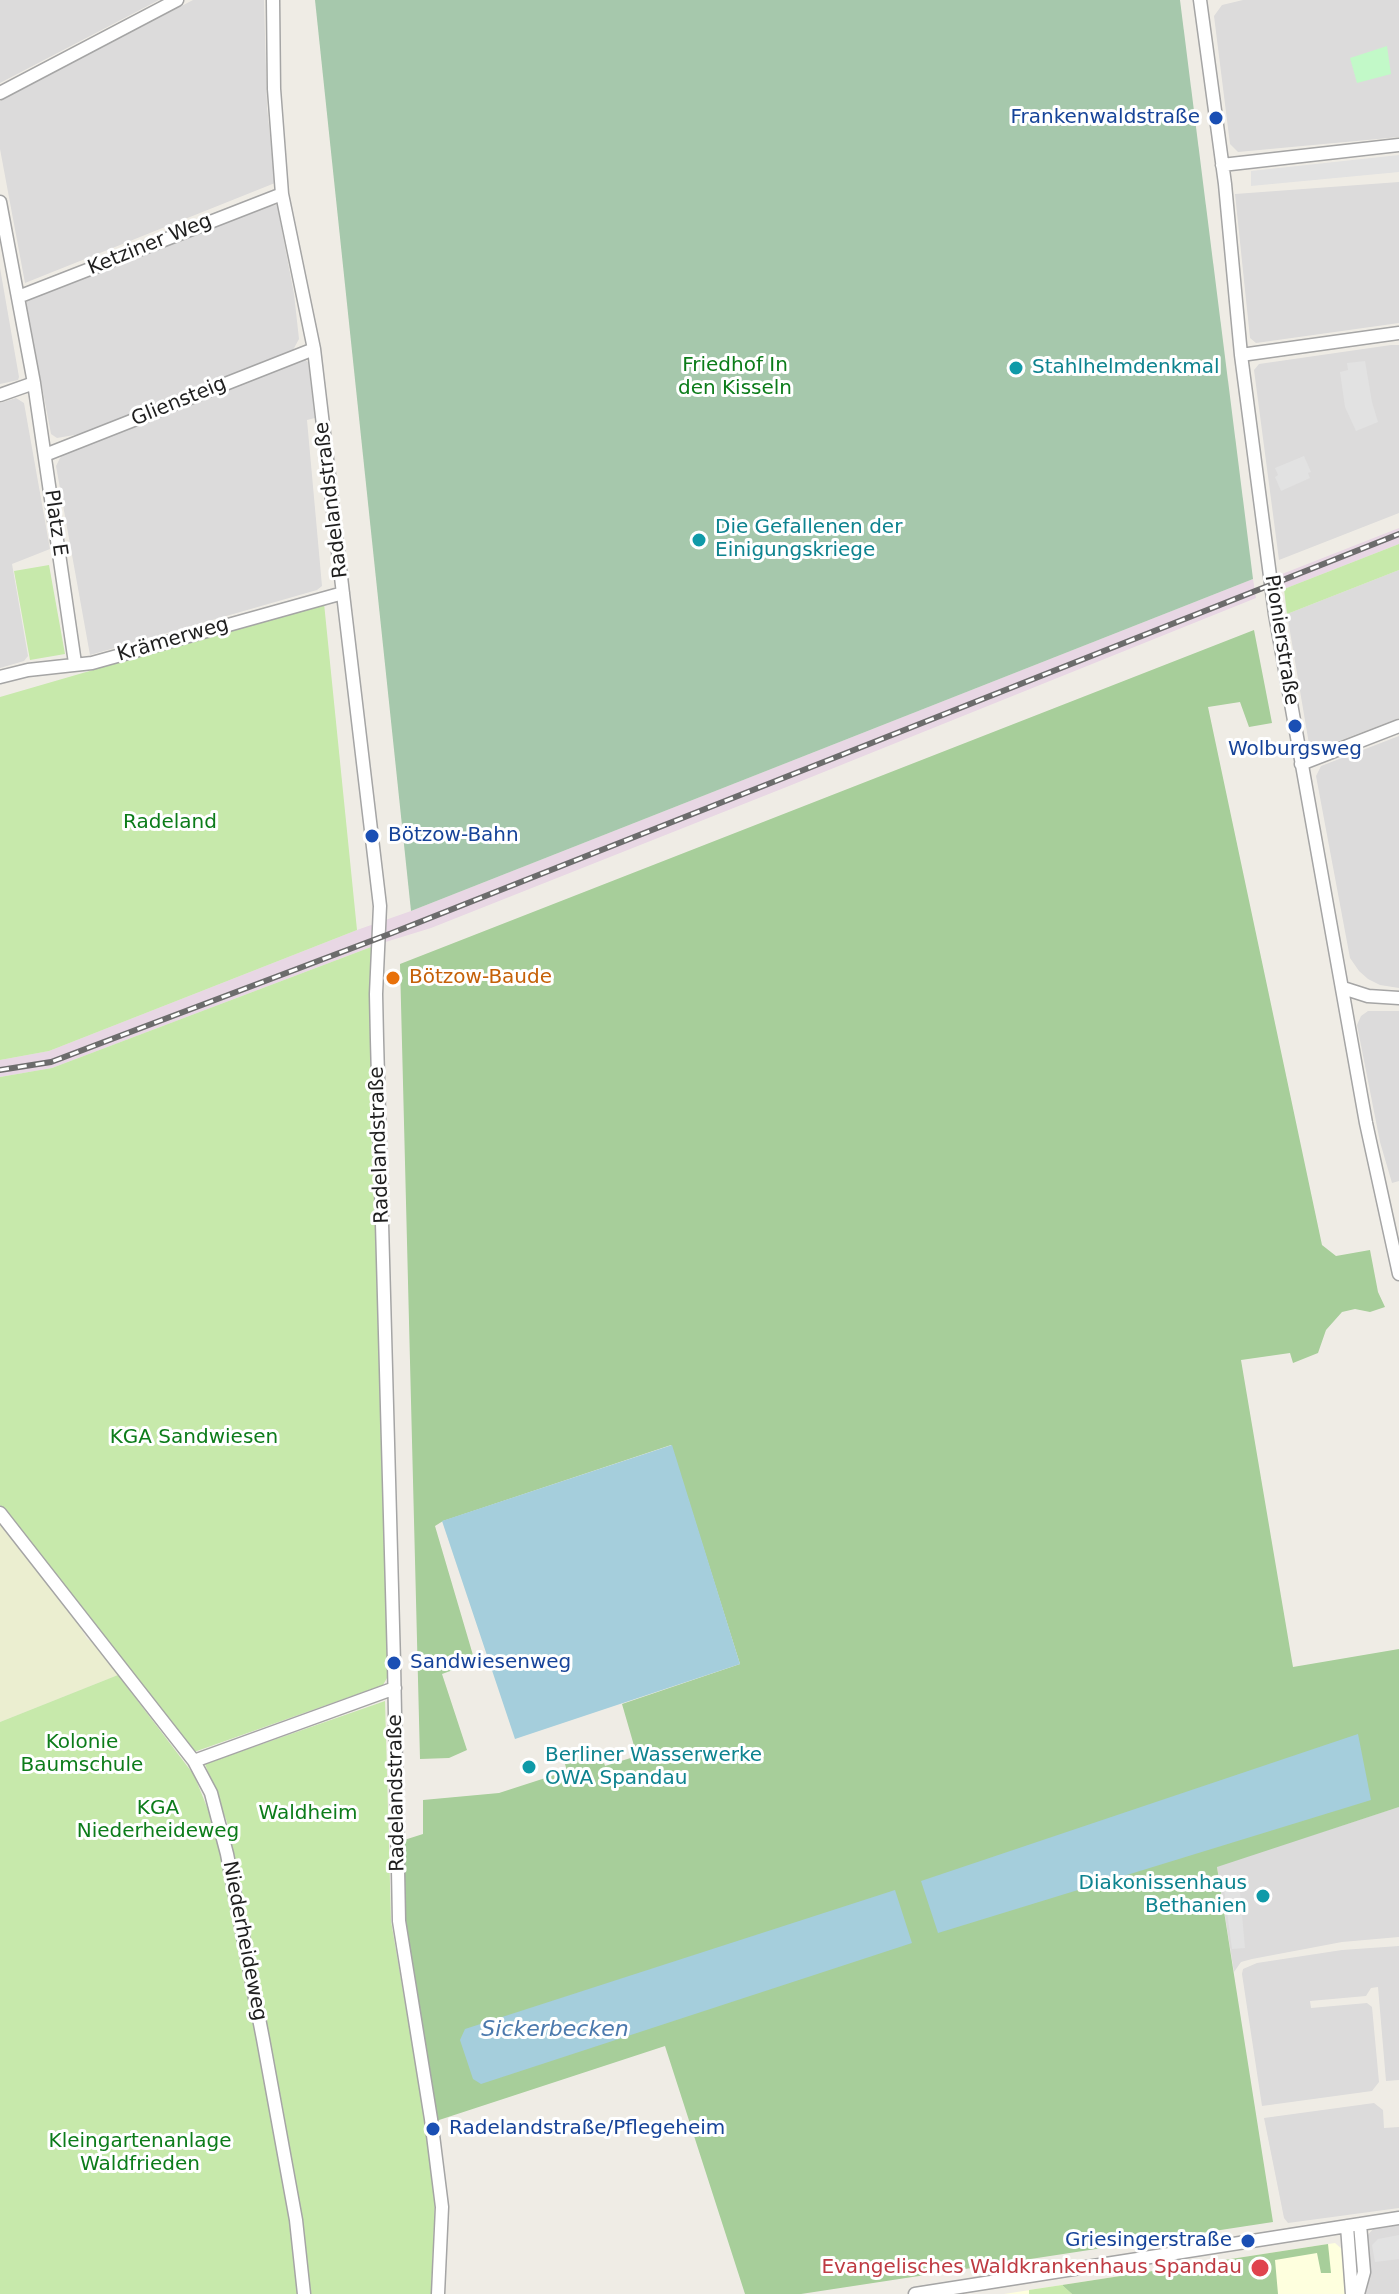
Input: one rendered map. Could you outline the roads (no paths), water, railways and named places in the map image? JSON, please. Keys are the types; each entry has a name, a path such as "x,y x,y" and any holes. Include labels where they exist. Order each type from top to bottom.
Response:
{"street":[{"path":"0,93 177,0"},
{"name":"Radelandstraße","path":"273,0 274,89 282,194 314,349 380,906 376,1009 399,1921 442,2207 438,2294"},
{"name":"Pionierstraße","path":"1200,0 1275,614 1366,1123 1399,1274"},
{"path":"1222,165 1399,145"},
{"name":"Ketziner Weg","path":"18,297 282,194"},
{"name":"Platz E","path":"0,202 34,383 75,663"},
{"path":"1241,355 1399,333"},
{"name":"Gliensteig","path":"45,455 314,349"},
{"path":"0,395 34,383"},
{"name":"Krämerweg","path":"0,677 75,663 92,663 343,593"},
{"path":"1301,764 1399,726"},
{"path":"1343,988 1368,996 1399,998"},
{"name":"Niederheideweg","path":"0,1513 194,1761 211,1793 227,1854 296,2220 304,2294"},
{"path":"194,1761 395,1688"},
{"path":"915,2294 1399,2218"},
{"path":"1352,2294 1354,2225"},
{"path":"1354,2225 1364,2272 1358,2294"}],"water":[{"path":"672,1445 740,1664 515,1739 442,1521"},
{"path":"1358,1734 1371,1800 938,1933 921,1881"},
{"name":"Sickerbecken","path":"895,1890 912,1943 481,2084 473,2079 460,2040 465,2029"}],"railway":[{"path":"0,1070 51,1062 392,933 1399,534"}],"place":[{"name":"Frankenwaldstraße","path":"1216,118"},
{"name":"Stahlhelmdenkmal","path":"1016,368"},
{"name":"Die Gefallenen der Einigungskriege","path":"699,540"},
{"name":"Wolburgsweg","path":"1295,726"},
{"name":"Bötzow-Bahn","path":"372,836"},
{"name":"Bötzow-Baude","path":"393,978"},
{"name":"Sandwiesenweg","path":"394,1663"},
{"name":"Berliner Wasserwerke OWA Spandau","path":"529,1767"},
{"name":"Diakonissenhaus Bethanien","path":"1263,1896"},
{"name":"Radelandstraße/Pflegeheim","path":"433,2129"},
{"name":"Griesingerstraße","path":"1248,2241"},
{"name":"Evangelisches Waldkrankenhaus Spandau","path":"1260,2268"}],"park label":[{"name":"Friedhof In den Kisseln","path":"735,378"},
{"name":"Radeland","path":"170,823"},
{"name":"KGA Sandwiesen","path":"194,1438"},
{"name":"Kolonie Baumschule","path":"82,1754"},
{"name":"Waldheim","path":"308,1814"},
{"name":"KGA Niederheideweg","path":"158,1820"},
{"name":"Kleingartenanlage Waldfrieden","path":"140,2154"}]}
